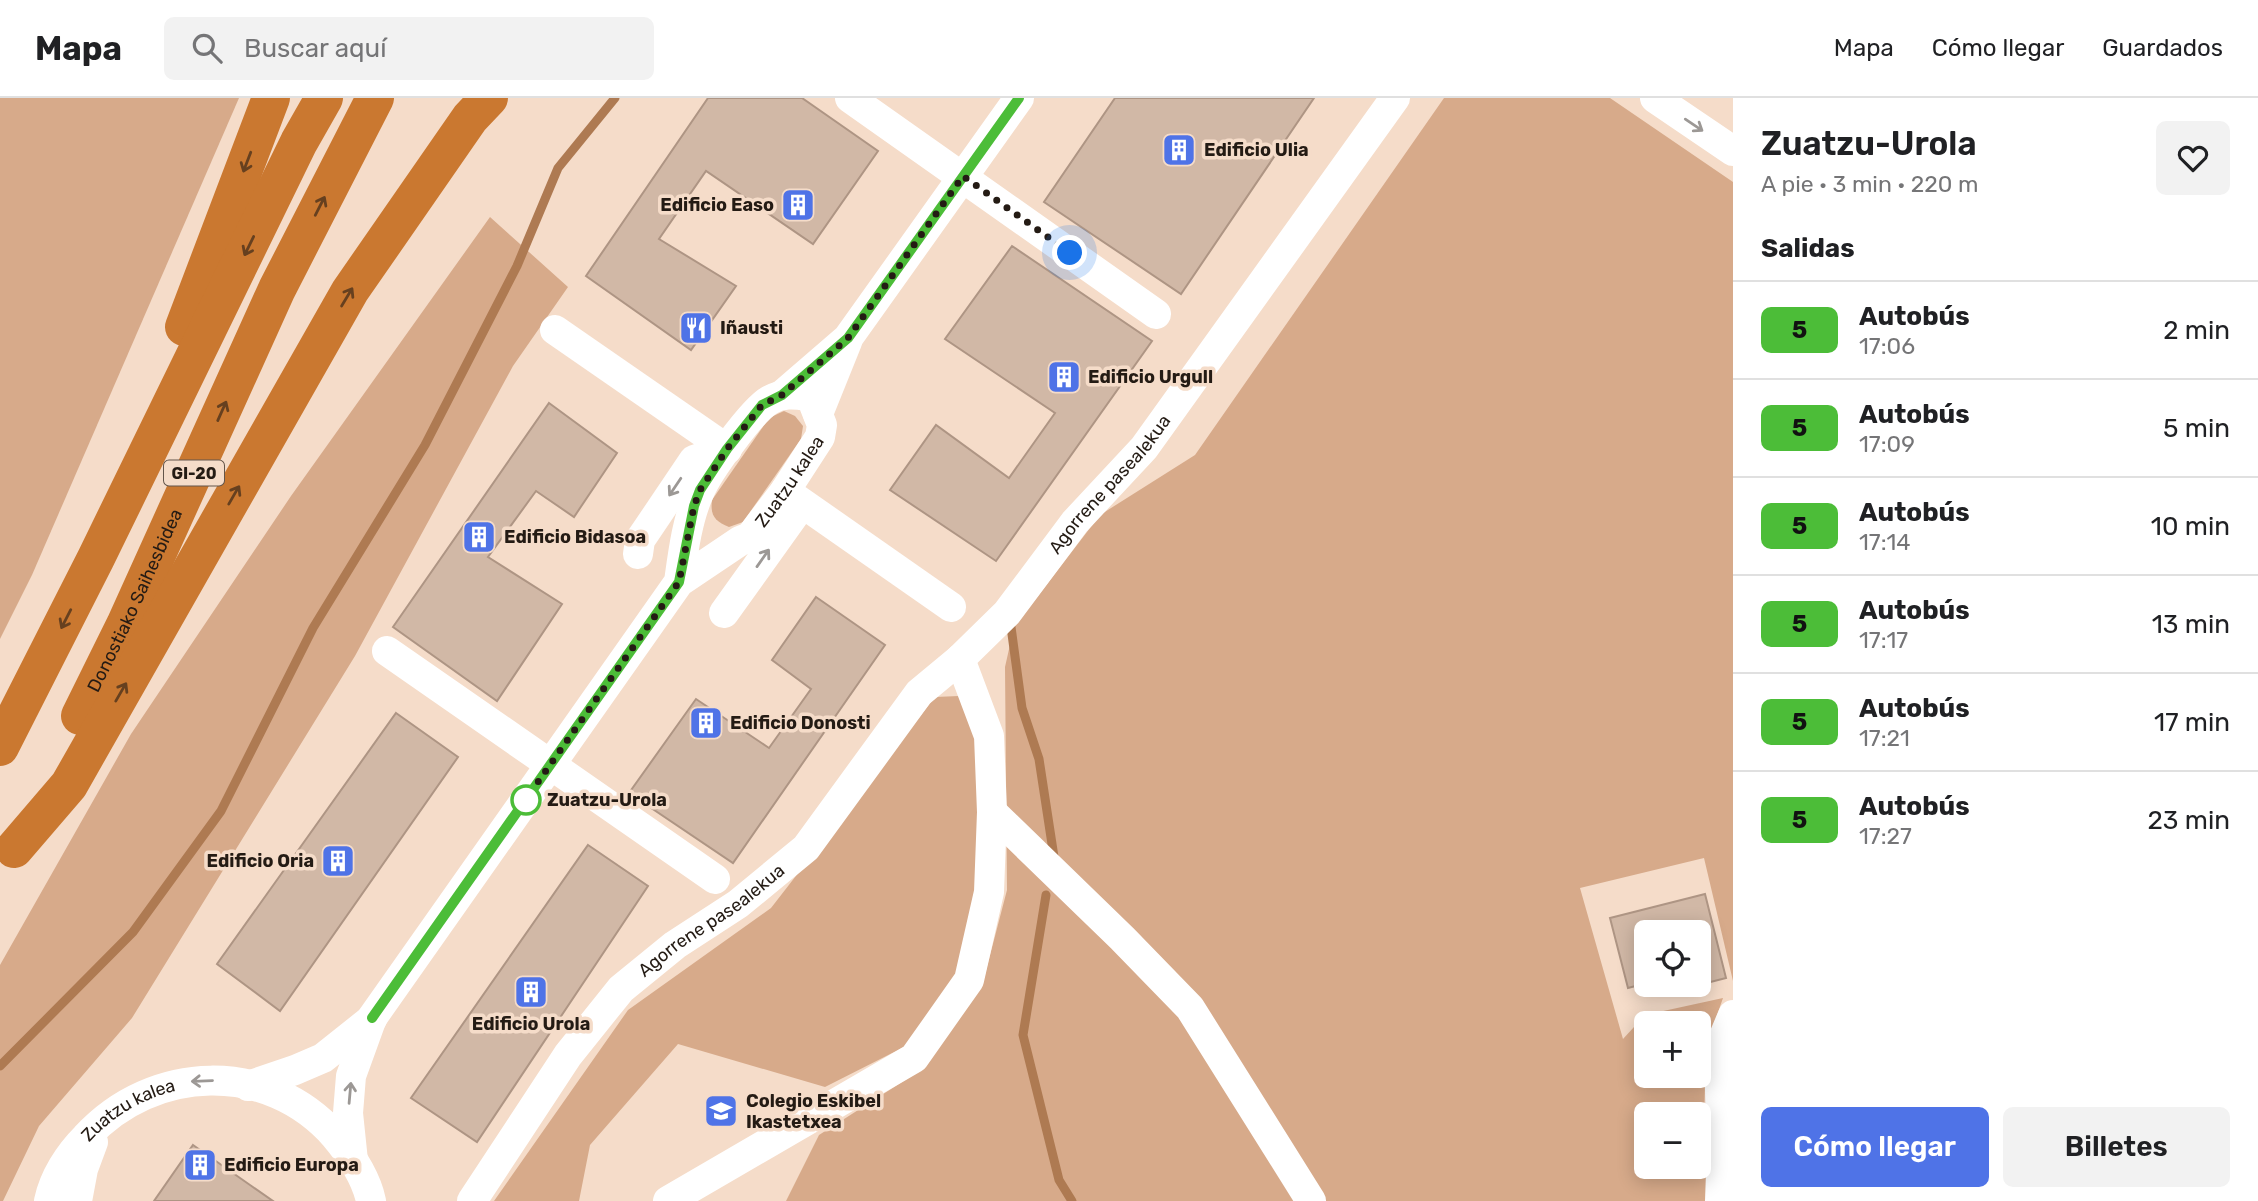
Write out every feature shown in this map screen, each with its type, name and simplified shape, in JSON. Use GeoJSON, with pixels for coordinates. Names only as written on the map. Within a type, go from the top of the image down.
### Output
{"type":"FeatureCollection","features":[{"type":"Feature","properties":{"kind":"highway"},"geometry":{"type":"LineString","coordinates":[[96,558],[271,98]]}},
{"type":"Feature","properties":{"kind":"highway","name":"GI-20"},"geometry":{"type":"LineString","coordinates":[[0,747],[96,558],[299,142],[324,98]]}},
{"type":"Feature","properties":{"kind":"highway","name":"Donostiako Saihesbidea"},"geometry":{"type":"LineString","coordinates":[[7,861],[125,625],[277,289],[375,98]]}},
{"type":"Feature","properties":{"kind":"highway"},"geometry":{"type":"LineString","coordinates":[[7,861],[69,785],[350,291],[470,118],[489,98]]}},
{"type":"Feature","properties":{"kind":"street"},"geometry":{"type":"LineString","coordinates":[[850,98],[1156,314]]}},
{"type":"Feature","properties":{"kind":"street","name":"Zuatzu kalea"},"geometry":{"type":"LineString","coordinates":[[679,582],[694,506],[700,490],[727,449],[762,405],[782,395],[848,338],[1019,98]]}},
{"type":"Feature","properties":{"kind":"street","name":"Agorrene pasealekua"},"geometry":{"type":"LineString","coordinates":[[469,1199],[568,1055],[621,989],[675,945],[738,904],[806,848],[919,694],[1007,613],[1075,522],[1144,448],[1395,98]]}},
{"type":"Feature","properties":{"kind":"street"},"geometry":{"type":"LineString","coordinates":[[1656,98],[1733,151]]}},
{"type":"Feature","properties":{"kind":"street"},"geometry":{"type":"LineString","coordinates":[[555,330],[727,449]]}},
{"type":"Feature","properties":{"kind":"street","name":"Zuatzu kalea"},"geometry":{"type":"LineString","coordinates":[[818,414],[848,338]]}},
{"type":"Feature","properties":{"kind":"street","name":"Zuatzu kalea"},"geometry":{"type":"LineString","coordinates":[[353,1161],[348,1113],[351,1076],[372,1018],[679,582],[750,537],[793,497],[820,438],[822,425],[813,402],[807,396],[782,395]]}},
{"type":"Feature","properties":{"kind":"street"},"geometry":{"type":"LineString","coordinates":[[638,554],[639,540],[694,460],[727,449]]}},
{"type":"Feature","properties":{"kind":"street"},"geometry":{"type":"LineString","coordinates":[[724,613],[793,497],[951,607]]}},
{"type":"Feature","properties":{"kind":"street","name":"Zuatzu kalea"},"geometry":{"type":"LineString","coordinates":[[694,506],[699,521],[711,536],[726,541],[740,541]]}},
{"type":"Feature","properties":{"kind":"street"},"geometry":{"type":"LineString","coordinates":[[387,652],[715,879]]}},
{"type":"Feature","properties":{"kind":"street"},"geometry":{"type":"LineString","coordinates":[[668,1201],[914,1058],[969,980],[989,892],[992,812],[989,736],[960,659]]}},
{"type":"Feature","properties":{"kind":"street"},"geometry":{"type":"LineString","coordinates":[[992,812],[1122,938],[1189,1008],[1311,1201]]}},
{"type":"Feature","properties":{"kind":"street"},"geometry":{"type":"LineString","coordinates":[[1720,1201],[1722,1144],[1719,1063],[1722,1041],[1733,1015]]}},
{"type":"Feature","properties":{"kind":"street","name":"Zuatzu kalea"},"geometry":{"type":"LineString","coordinates":[[248,1086],[323,1058],[372,1018]]}},
{"type":"Feature","properties":{"kind":"street","name":"Zuatzu kalea"},"geometry":{"type":"LineString","coordinates":[[49,1201],[51,1191],[72,1152],[102,1119],[139,1095],[181,1082],[225,1081],[269,1090],[313,1114],[344,1147],[375,1198]]}},
{"type":"Feature","properties":{"kind":"street"},"geometry":{"type":"LineString","coordinates":[[76,1201],[83,1170],[102,1119]]}},
{"type":"Feature","properties":{"kind":"shaded area"},"geometry":{"type":"Polygon","coordinates":[[[0,98],[239,98],[32,575],[0,639],[0,98]]]}},
{"type":"Feature","properties":{"kind":"shaded area"},"geometry":{"type":"Polygon","coordinates":[[[1444,98],[1610,98],[1733,182],[1733,981],[1704,858],[1580,888],[1623,1039],[1634,1027],[1634,1088],[1705,1088],[1705,1102],[1634,1102],[1634,1179],[1711,1179],[1711,1120],[1733,1118],[1733,1201],[786,1201],[819,1135],[924,1068],[982,986],[1007,890],[1005,667],[1014,627],[1100,515],[1195,455],[1444,98]]]}},
{"type":"Feature","properties":{"kind":"shaded area"},"geometry":{"type":"Polygon","coordinates":[[[490,217],[568,287],[513,366],[355,656],[132,1018],[39,1126],[3,1201],[0,1201],[0,965],[131,734],[291,496],[490,217]]]}},
{"type":"Feature","properties":{"kind":"shaded area"},"geometry":{"type":"Polygon","coordinates":[[[784,411],[795,416],[803,426],[801,439],[743,522],[729,527],[724,525],[713,514],[712,500],[769,418],[784,411]]]}},
{"type":"Feature","properties":{"kind":"shaded area"},"geometry":{"type":"Polygon","coordinates":[[[959,696],[981,739],[980,888],[961,970],[906,1046],[825,1087],[678,1044],[590,1145],[579,1201],[494,1201],[628,1010],[771,908],[935,697],[959,696]]]}},
{"type":"Feature","properties":{"kind":"shaded area"},"geometry":{"type":"Polygon","coordinates":[[[1723,998],[1711,1033],[1711,1011],[1663,1011],[1723,998]]]}},
{"type":"Feature","properties":{"kind":"building","name":"Edificio Easo"},"geometry":{"type":"Polygon","coordinates":[[[708,98],[802,98],[878,151],[813,244],[706,171],[659,239],[736,286],[691,350],[586,276],[708,98]]]}},
{"type":"Feature","properties":{"kind":"building","name":"Edificio Ulia"},"geometry":{"type":"Polygon","coordinates":[[[1115,98],[1314,98],[1181,294],[1044,202],[1115,98]]]}},
{"type":"Feature","properties":{"kind":"building","name":"Edificio Urgull"},"geometry":{"type":"Polygon","coordinates":[[[1012,246],[1152,341],[996,561],[890,490],[936,425],[1009,478],[1055,413],[945,339],[1012,246]]]}},
{"type":"Feature","properties":{"kind":"building","name":"Edificio Bidasoa"},"geometry":{"type":"Polygon","coordinates":[[[549,403],[617,453],[574,517],[536,491],[488,557],[562,604],[497,701],[393,627],[549,403]]]}},
{"type":"Feature","properties":{"kind":"building","name":"Edificio Donosti"},"geometry":{"type":"Polygon","coordinates":[[[816,597],[885,645],[733,863],[629,793],[696,699],[769,748],[811,689],[772,660],[816,597]]]}},
{"type":"Feature","properties":{"kind":"building","name":"Edificio Oria"},"geometry":{"type":"Polygon","coordinates":[[[396,713],[458,757],[280,1011],[217,964],[396,713]]]}},
{"type":"Feature","properties":{"kind":"building","name":"Edificio Urola"},"geometry":{"type":"Polygon","coordinates":[[[588,845],[648,886],[477,1142],[411,1098],[588,845]]]}},
{"type":"Feature","properties":{"kind":"building"},"geometry":{"type":"Polygon","coordinates":[[[1705,894],[1726,978],[1711,982],[1711,920],[1634,920],[1634,986],[1628,988],[1610,918],[1705,894]]]}},
{"type":"Feature","properties":{"kind":"building","name":"Edificio Europa"},"geometry":{"type":"Polygon","coordinates":[[[193,1145],[250,1185],[273,1201],[154,1201],[193,1145]]]}},
{"type":"Feature","properties":{"kind":"waterway"},"geometry":{"type":"LineString","coordinates":[[0,1066],[133,932],[221,811],[313,628],[425,445],[517,266],[558,168],[615,98]]}},
{"type":"Feature","properties":{"kind":"waterway"},"geometry":{"type":"LineString","coordinates":[[1011,627],[1022,708],[1039,759],[1054,857]]}},
{"type":"Feature","properties":{"kind":"waterway"},"geometry":{"type":"LineString","coordinates":[[1046,895],[1023,1035],[1059,1180],[1072,1201]]}},
{"type":"Feature","properties":{"kind":"bus line","name":"5"},"geometry":{"type":"LineString","coordinates":[[372,1018],[679,582],[694,506],[700,490],[727,449],[762,405],[782,395],[848,338],[1019,98]]}},
{"type":"Feature","properties":{"kind":"place","name":"Edificio Ulia"},"geometry":{"type":"Point","coordinates":[1179,150]}},
{"type":"Feature","properties":{"kind":"place","name":"Edificio Easo"},"geometry":{"type":"Point","coordinates":[798,205]}},
{"type":"Feature","properties":{"kind":"place","name":"Iñausti"},"geometry":{"type":"Point","coordinates":[696,328]}},
{"type":"Feature","properties":{"kind":"place","name":"Edificio Urgull"},"geometry":{"type":"Point","coordinates":[1064,377]}},
{"type":"Feature","properties":{"kind":"place","name":"Edificio Bidasoa"},"geometry":{"type":"Point","coordinates":[479,537]}},
{"type":"Feature","properties":{"kind":"place","name":"Edificio Donosti"},"geometry":{"type":"Point","coordinates":[706,723]}},
{"type":"Feature","properties":{"kind":"place","name":"Zuatzu-Urola"},"geometry":{"type":"Point","coordinates":[526,800]}},
{"type":"Feature","properties":{"kind":"place","name":"Edificio Oria"},"geometry":{"type":"Point","coordinates":[338,861]}},
{"type":"Feature","properties":{"kind":"place","name":"Edificio Urola"},"geometry":{"type":"Point","coordinates":[531,992]}},
{"type":"Feature","properties":{"kind":"place","name":"Colegio Eskibel Ikastetxea"},"geometry":{"type":"Point","coordinates":[721,1111]}},
{"type":"Feature","properties":{"kind":"place","name":"Edificio Europa"},"geometry":{"type":"Point","coordinates":[200,1165]}},
{"type":"Feature","properties":{"kind":"route"},"geometry":{"type":"LineString","coordinates":[[526,800],[521,806],[679,582],[694,506],[700,490],[727,449],[762,405],[782,395],[848,338],[963,176],[1070,253]]}}]}
